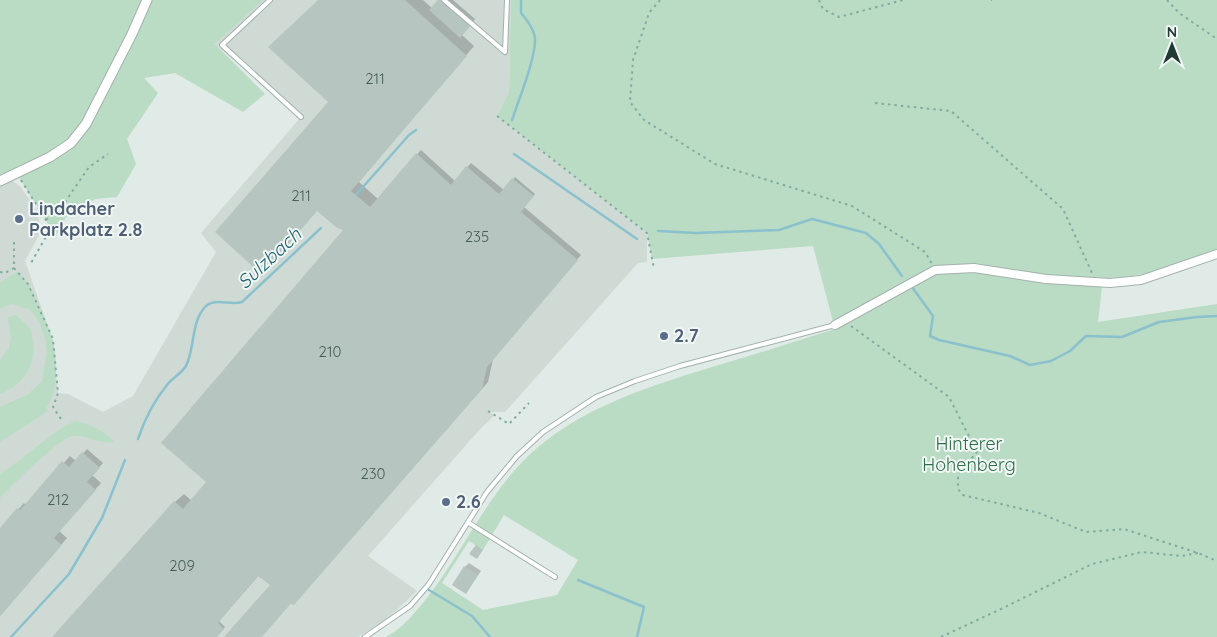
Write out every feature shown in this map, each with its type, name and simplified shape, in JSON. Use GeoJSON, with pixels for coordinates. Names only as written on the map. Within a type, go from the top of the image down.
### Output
{"type":"FeatureCollection","features":[{"type":"Feature","properties":{"kind":"street"},"geometry":{"type":"LineString","coordinates":[[0,180],[50,158],[71,143],[86,124],[148,0]]}},
{"type":"Feature","properties":{"kind":"street"},"geometry":{"type":"LineString","coordinates":[[835,325],[935,270],[974,268],[1046,279],[1110,283],[1141,280],[1217,254]]}},
{"type":"Feature","properties":{"kind":"lane"},"geometry":{"type":"LineString","coordinates":[[270,0],[222,45],[300,117]]}},
{"type":"Feature","properties":{"kind":"lane"},"geometry":{"type":"LineString","coordinates":[[444,0],[505,52],[507,0]]}},
{"type":"Feature","properties":{"kind":"lane"},"geometry":{"type":"LineString","coordinates":[[365,637],[410,606],[429,584],[488,492],[516,456],[543,432],[596,397],[635,381],[680,366],[835,325]]}},
{"type":"Feature","properties":{"kind":"lane"},"geometry":{"type":"LineString","coordinates":[[469,523],[555,577]]}},
{"type":"Feature","properties":{"kind":"path"},"geometry":{"type":"LineString","coordinates":[[660,0],[649,13],[633,60],[630,102],[644,120],[715,164],[852,206],[925,252],[935,270]]}},
{"type":"Feature","properties":{"kind":"path"},"geometry":{"type":"LineString","coordinates":[[819,0],[823,9],[839,18],[903,0]]}},
{"type":"Feature","properties":{"kind":"path"},"geometry":{"type":"LineString","coordinates":[[1167,0],[1179,13],[1217,39]]}},
{"type":"Feature","properties":{"kind":"path"},"geometry":{"type":"LineString","coordinates":[[875,103],[951,111],[1063,209],[1096,282]]}},
{"type":"Feature","properties":{"kind":"path"},"geometry":{"type":"LineString","coordinates":[[497,116],[647,233],[654,269]]}},
{"type":"Feature","properties":{"kind":"path"},"geometry":{"type":"LineString","coordinates":[[46,220],[63,206],[89,167],[108,154]]}},
{"type":"Feature","properties":{"kind":"path"},"geometry":{"type":"LineString","coordinates":[[17,174],[46,220],[47,235],[31,263]]}},
{"type":"Feature","properties":{"kind":"path"},"geometry":{"type":"LineString","coordinates":[[14,241],[14,268],[28,284],[53,339],[58,393],[53,408],[63,422]]}},
{"type":"Feature","properties":{"kind":"path"},"geometry":{"type":"LineString","coordinates":[[0,272],[5,273],[14,268]]}},
{"type":"Feature","properties":{"kind":"path"},"geometry":{"type":"LineString","coordinates":[[845,321],[949,397],[977,452],[958,474],[958,489],[963,495],[1039,512],[1086,532],[1124,529],[1217,561]]}},
{"type":"Feature","properties":{"kind":"path"},"geometry":{"type":"LineString","coordinates":[[488,411],[509,424],[529,403]]}},
{"type":"Feature","properties":{"kind":"path"},"geometry":{"type":"LineString","coordinates":[[941,637],[1001,610],[1092,564],[1142,552],[1181,556],[1198,553]]}},
{"type":"Feature","properties":{"kind":"shaded area"},"geometry":{"type":"Polygon","coordinates":[[[262,0],[511,0],[509,92],[497,116],[647,233],[647,262],[638,263],[505,412],[489,412],[495,415],[481,428],[368,556],[417,591],[387,619],[358,637],[0,637],[0,185],[11,180],[20,186],[38,212],[39,235],[25,261],[52,338],[58,393],[68,394],[103,412],[133,396],[216,252],[201,233],[300,118],[215,44],[262,0]]]}},
{"type":"Feature","properties":{"kind":"green space"},"geometry":{"type":"Polygon","coordinates":[[[0,0],[263,0],[215,44],[265,94],[243,112],[175,73],[144,78],[158,93],[127,139],[136,164],[117,197],[95,199],[66,217],[55,238],[17,174],[43,160],[0,176],[0,0]]]}},
{"type":"Feature","properties":{"kind":"green space","name":"Hinterer Hohenberg"},"geometry":{"type":"Polygon","coordinates":[[[511,0],[1217,0],[1217,250],[1154,272],[1126,277],[1103,278],[1098,322],[1217,304],[1217,637],[386,637],[404,624],[420,607],[448,569],[499,489],[514,471],[534,450],[556,433],[606,405],[658,384],[835,329],[813,246],[652,259],[647,233],[497,116],[509,92],[511,0]],[[504,515],[483,550],[469,541],[442,583],[483,610],[557,595],[578,560],[504,515]]]}},
{"type":"Feature","properties":{"kind":"green space"},"geometry":{"type":"Polygon","coordinates":[[[18,272],[31,289],[52,336],[56,376],[53,394],[46,408],[48,411],[0,442],[0,407],[27,395],[42,381],[47,351],[40,324],[29,309],[11,304],[0,309],[0,282],[18,272]]]}},
{"type":"Feature","properties":{"kind":"green space"},"geometry":{"type":"Polygon","coordinates":[[[16,315],[31,330],[33,341],[32,359],[21,380],[0,394],[0,360],[9,348],[11,338],[8,318],[16,315]]]}},
{"type":"Feature","properties":{"kind":"green space"},"geometry":{"type":"Polygon","coordinates":[[[75,421],[96,428],[114,441],[104,442],[79,436],[67,438],[36,463],[0,498],[0,474],[56,432],[75,421]]]}},
{"type":"Feature","properties":{"kind":"building"},"geometry":{"type":"Polygon","coordinates":[[[318,0],[405,0],[467,56],[351,191],[370,207],[416,153],[451,185],[466,166],[499,194],[512,178],[534,196],[521,212],[578,260],[487,367],[482,389],[293,606],[291,603],[262,637],[224,637],[270,585],[258,576],[218,623],[224,629],[217,637],[52,637],[174,501],[183,509],[206,482],[161,443],[343,230],[337,228],[317,211],[262,275],[215,232],[328,102],[268,47],[318,0]]]}},
{"type":"Feature","properties":{"kind":"building"},"geometry":{"type":"Polygon","coordinates":[[[438,0],[444,0],[472,24],[460,38],[429,10],[438,0]]]}},
{"type":"Feature","properties":{"kind":"building"},"geometry":{"type":"Polygon","coordinates":[[[82,452],[100,468],[87,482],[96,490],[54,538],[62,545],[0,616],[0,528],[17,508],[20,510],[62,461],[69,467],[82,452]]]}},
{"type":"Feature","properties":{"kind":"building"},"geometry":{"type":"Polygon","coordinates":[[[476,545],[483,550],[477,559],[469,554],[476,545]]]}},
{"type":"Feature","properties":{"kind":"building"},"geometry":{"type":"Polygon","coordinates":[[[464,566],[478,575],[466,594],[452,585],[464,566]]]}},
{"type":"Feature","properties":{"kind":"waterway","name":"Sulzbach"},"geometry":{"type":"LineString","coordinates":[[512,120],[530,69],[535,40],[529,22],[521,13],[521,0]]}},
{"type":"Feature","properties":{"kind":"waterway","name":"Sulzbach"},"geometry":{"type":"LineString","coordinates":[[355,196],[409,135],[416,130]]}},
{"type":"Feature","properties":{"kind":"waterway"},"geometry":{"type":"LineString","coordinates":[[514,154],[637,239]]}},
{"type":"Feature","properties":{"kind":"waterway"},"geometry":{"type":"LineString","coordinates":[[658,231],[696,233],[779,230],[812,219],[866,233],[879,244],[902,276]]}},
{"type":"Feature","properties":{"kind":"waterway","name":"Sulzbach"},"geometry":{"type":"LineString","coordinates":[[138,439],[154,404],[169,383],[186,366],[197,320],[205,307],[218,302],[242,302],[321,228]]}},
{"type":"Feature","properties":{"kind":"waterway"},"geometry":{"type":"LineString","coordinates":[[912,287],[933,316],[930,336],[939,340],[1010,356],[1030,365],[1051,361],[1070,351],[1086,336],[1122,337],[1159,322],[1217,316]]}},
{"type":"Feature","properties":{"kind":"waterway","name":"Sulzbach"},"geometry":{"type":"LineString","coordinates":[[11,637],[69,574],[102,518],[125,460]]}},
{"type":"Feature","properties":{"kind":"waterway"},"geometry":{"type":"LineString","coordinates":[[578,580],[644,607],[637,637]]}},
{"type":"Feature","properties":{"kind":"waterway"},"geometry":{"type":"LineString","coordinates":[[429,590],[472,616],[490,637]]}},
{"type":"Feature","properties":{"kind":"place","name":"Lindacher Parkplatz 2.8"},"geometry":{"type":"Point","coordinates":[19,219]}},
{"type":"Feature","properties":{"kind":"place","name":"2.7"},"geometry":{"type":"Point","coordinates":[664,336]}},
{"type":"Feature","properties":{"kind":"place","name":"2.6"},"geometry":{"type":"Point","coordinates":[446,502]}}]}
